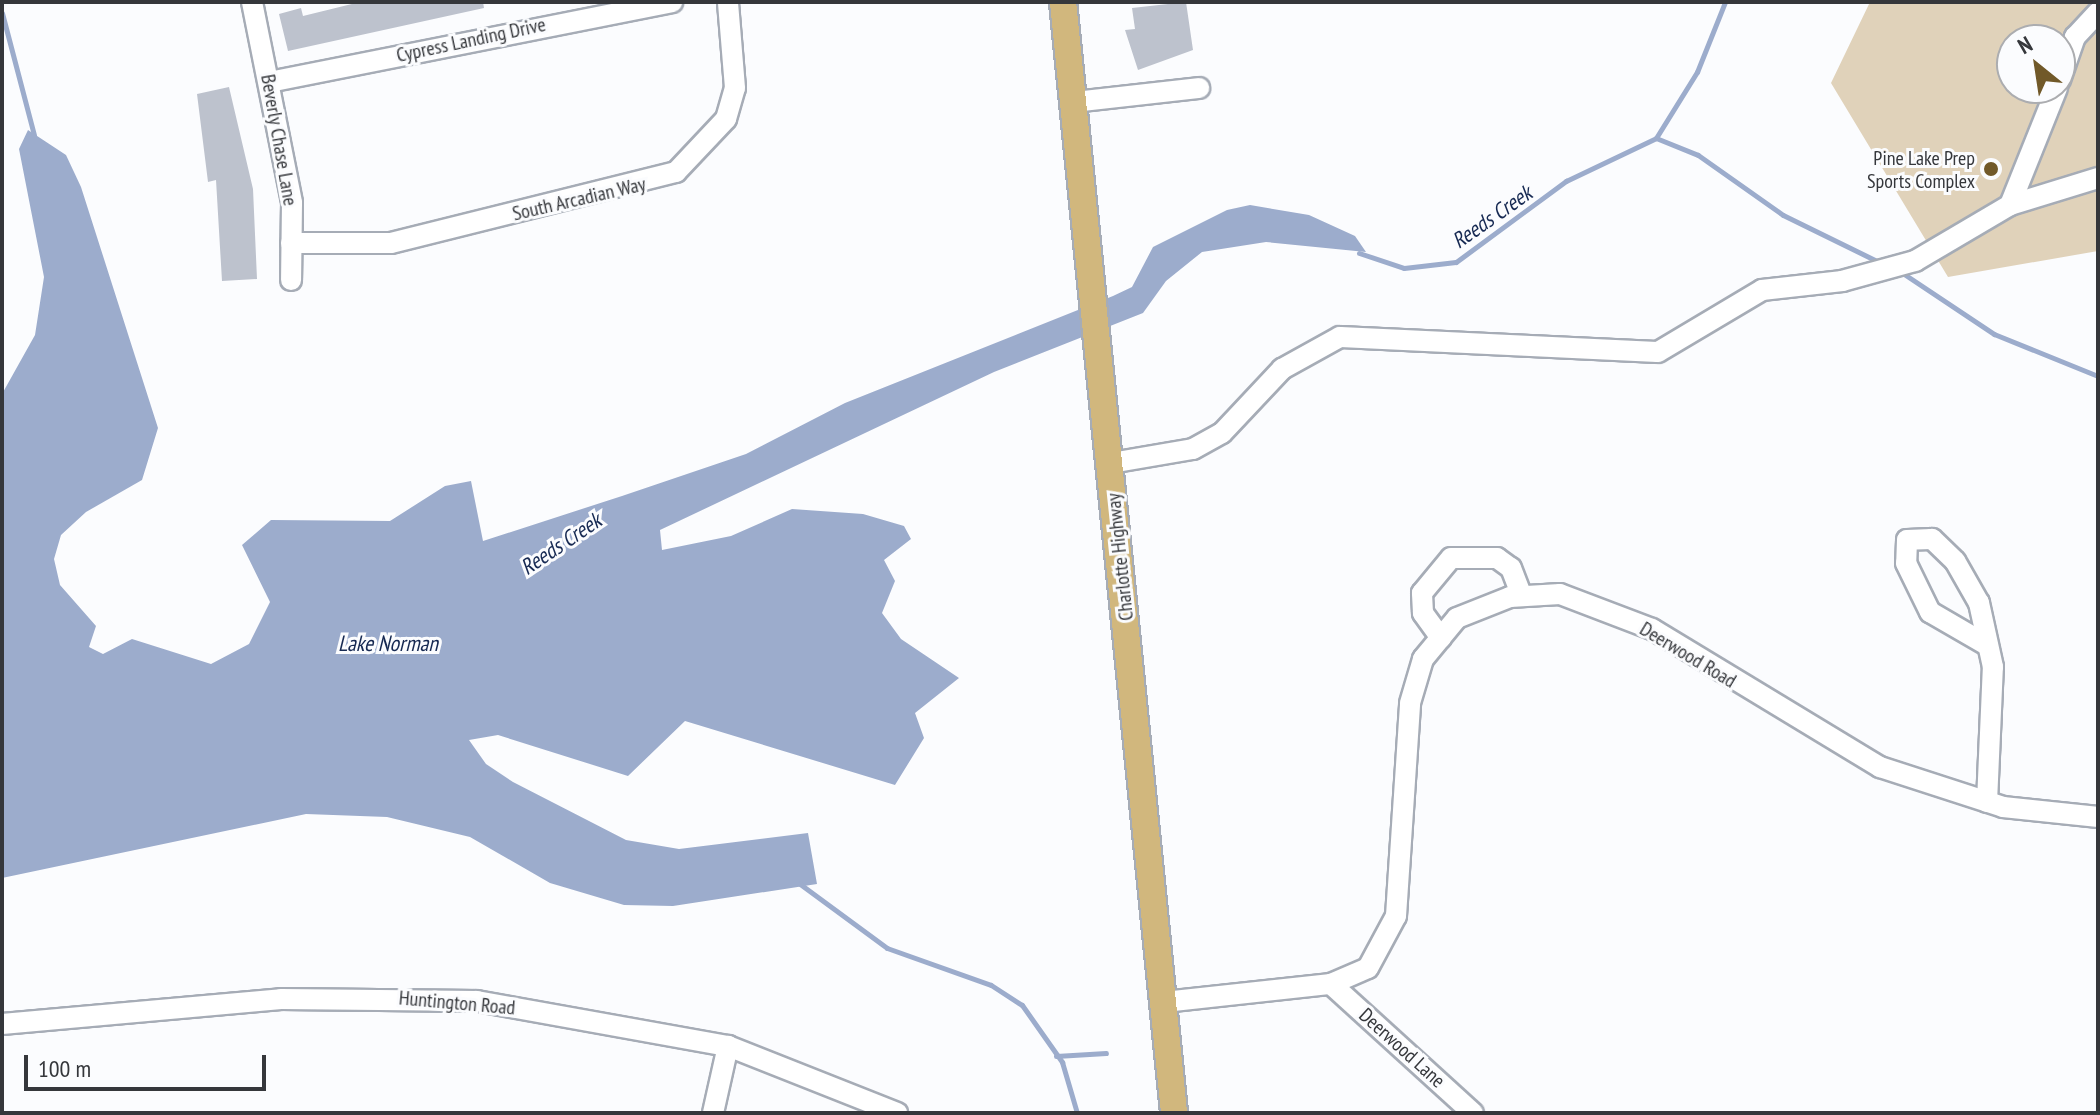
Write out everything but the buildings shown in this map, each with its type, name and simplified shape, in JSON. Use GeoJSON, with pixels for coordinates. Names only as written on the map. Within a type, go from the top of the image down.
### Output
{"type":"FeatureCollection","features":[{"type":"Feature","properties":{"kind":"main road","name":"Charlotte Highway"},"geometry":{"type":"LineString","coordinates":[[1063,2],[1174,1113]]}},
{"type":"Feature","properties":{"kind":"street","name":"Beverly Chase Lane"},"geometry":{"type":"LineString","coordinates":[[252,2],[292,203],[291,280]]}},
{"type":"Feature","properties":{"kind":"street","name":"Cypress Landing Drive"},"geometry":{"type":"LineString","coordinates":[[269,82],[672,2]]}},
{"type":"Feature","properties":{"kind":"street","name":"South Arcadian Way"},"geometry":{"type":"LineString","coordinates":[[291,243],[391,243],[676,172],[695,161],[726,119],[735,88],[728,2]]}},
{"type":"Feature","properties":{"kind":"street"},"geometry":{"type":"LineString","coordinates":[[2076,36],[2098,12]]}},
{"type":"Feature","properties":{"kind":"street"},"geometry":{"type":"LineString","coordinates":[[1074,102],[1199,88]]}},
{"type":"Feature","properties":{"kind":"street"},"geometry":{"type":"LineString","coordinates":[[2010,205],[2051,104]]}},
{"type":"Feature","properties":{"kind":"street"},"geometry":{"type":"LineString","coordinates":[[1111,463],[1193,449],[1222,433],[1282,369],[1340,337],[1658,352],[1684,343],[1762,290],[1842,281],[1915,261],[2010,205],[2098,178]]}},
{"type":"Feature","properties":{"kind":"street"},"geometry":{"type":"LineString","coordinates":[[1987,645],[1930,612],[1901,547],[1907,540],[1932,539],[1955,561],[1971,584],[1987,645],[1993,682],[1987,802]]}},
{"type":"Feature","properties":{"kind":"street"},"geometry":{"type":"LineString","coordinates":[[1441,638],[1423,613],[1422,593],[1451,558],[1497,558],[1511,568],[1522,596]]}},
{"type":"Feature","properties":{"kind":"street","name":"Deerwood Road"},"geometry":{"type":"LineString","coordinates":[[1164,1002],[1331,984],[1368,968],[1396,916],[1410,703],[1423,659],[1457,618],[1522,596],[1560,594],[1652,629],[1880,767],[1987,802],[2098,817]]}},
{"type":"Feature","properties":{"kind":"street","name":"Deerwood Lane"},"geometry":{"type":"LineString","coordinates":[[1331,984],[1473,1113]]}},
{"type":"Feature","properties":{"kind":"street","name":"Huntington Road"},"geometry":{"type":"LineString","coordinates":[[2,1024],[281,999],[394,997],[477,1001],[728,1046],[897,1113]]}},
{"type":"Feature","properties":{"kind":"street"},"geometry":{"type":"LineString","coordinates":[[713,1113],[728,1046]]}},
{"type":"Feature","properties":{"kind":"shaded area","name":"Pine Lake Prep Sports Complex"},"geometry":{"type":"Polygon","coordinates":[[[1870,2],[2098,2],[2098,251],[1948,277],[1831,83],[1870,2]]]}},
{"type":"Feature","properties":{"kind":"water","name":"Lake Norman"},"geometry":{"type":"Polygon","coordinates":[[[28,130],[66,155],[81,187],[158,428],[142,480],[86,512],[61,535],[54,559],[60,585],[96,626],[89,647],[103,654],[132,639],[211,664],[249,644],[270,602],[242,545],[271,520],[390,521],[445,486],[471,481],[483,541],[622,496],[746,454],[845,403],[1113,296],[1132,287],[1153,247],[1227,210],[1250,205],[1309,215],[1355,236],[1366,252],[1266,242],[1202,252],[1166,281],[1143,313],[994,372],[660,530],[662,550],[731,536],[792,509],[863,514],[904,526],[911,539],[884,560],[895,581],[882,613],[901,639],[959,678],[915,713],[924,738],[895,785],[685,721],[628,776],[498,735],[469,740],[486,764],[513,782],[626,840],[679,849],[808,833],[817,884],[673,906],[624,905],[550,883],[470,837],[387,817],[306,814],[2,878],[2,394],[35,335],[44,277],[19,149],[28,130]]]}},
{"type":"Feature","properties":{"kind":"waterway","name":"Reeds Creek"},"geometry":{"type":"LineString","coordinates":[[1359,253],[1404,268],[1456,262],[1566,181],[1656,138],[1697,72],[1725,2]]}},
{"type":"Feature","properties":{"kind":"waterway"},"geometry":{"type":"LineString","coordinates":[[2,13],[34,135]]}},
{"type":"Feature","properties":{"kind":"waterway"},"geometry":{"type":"LineString","coordinates":[[1656,138],[1698,155],[1783,215],[1881,263]]}},
{"type":"Feature","properties":{"kind":"waterway"},"geometry":{"type":"LineString","coordinates":[[1901,272],[1994,334],[2098,376]]}},
{"type":"Feature","properties":{"kind":"waterway"},"geometry":{"type":"LineString","coordinates":[[800,884],[887,948],[991,985],[1022,1005],[1062,1062],[1077,1113]]}},
{"type":"Feature","properties":{"kind":"waterway"},"geometry":{"type":"LineString","coordinates":[[1056,1056],[1106,1053]]}},
{"type":"Feature","properties":{"kind":"place","name":"Pine Lake Prep Sports Complex"},"geometry":{"type":"Point","coordinates":[1991,169]}}]}
